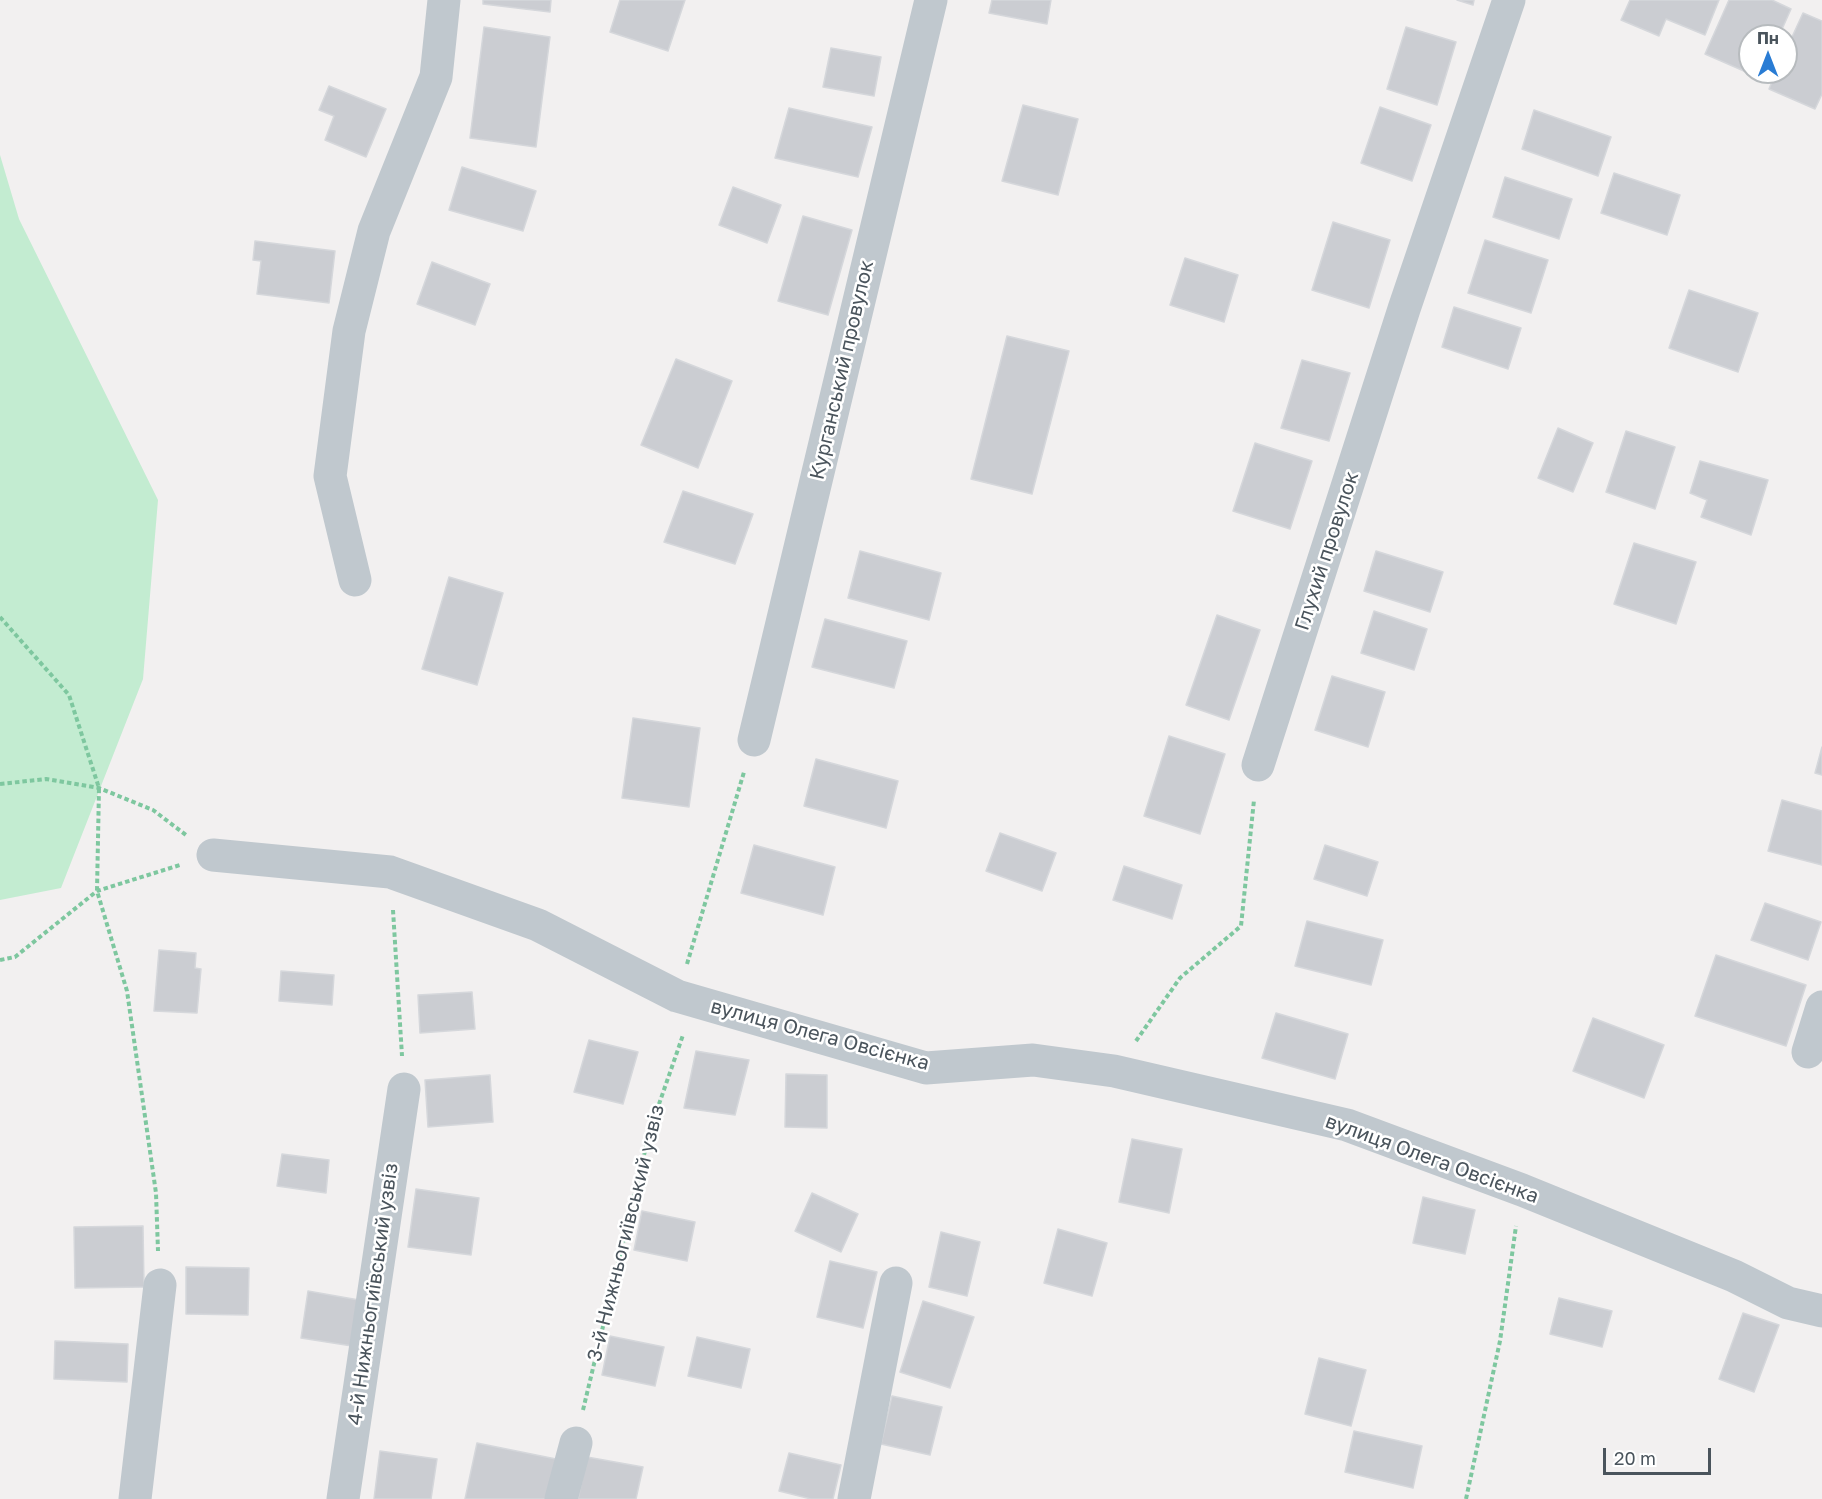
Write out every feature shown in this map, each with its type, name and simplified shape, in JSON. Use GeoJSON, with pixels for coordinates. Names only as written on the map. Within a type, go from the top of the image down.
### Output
{"type":"FeatureCollection","features":[{"type":"Feature","properties":{"kind":"street"},"geometry":{"type":"LineString","coordinates":[[355,580],[330,476],[349,331],[374,231],[436,77],[444,0]]}},
{"type":"Feature","properties":{"kind":"street","name":"Курганський провулок"},"geometry":{"type":"LineString","coordinates":[[754,740],[931,0]]}},
{"type":"Feature","properties":{"kind":"street","name":"Глухий провулок"},"geometry":{"type":"LineString","coordinates":[[1258,765],[1404,309],[1509,0]]}},
{"type":"Feature","properties":{"kind":"street","name":"вулиця Олега Овсієнка"},"geometry":{"type":"LineString","coordinates":[[213,855],[390,872],[538,926],[686,999],[926,1068],[1033,1060],[1114,1071],[1347,1125],[1522,1190],[1734,1276],[1788,1303],[1822,1311]]}},
{"type":"Feature","properties":{"kind":"street"},"geometry":{"type":"LineString","coordinates":[[1808,1052],[1822,1007]]}},
{"type":"Feature","properties":{"kind":"street","name":"4-й Нижньогиївський узвіз"},"geometry":{"type":"LineString","coordinates":[[343,1499],[404,1089]]}},
{"type":"Feature","properties":{"kind":"street"},"geometry":{"type":"LineString","coordinates":[[854,1499],[896,1283]]}},
{"type":"Feature","properties":{"kind":"street"},"geometry":{"type":"LineString","coordinates":[[135,1499],[160,1285]]}},
{"type":"Feature","properties":{"kind":"street"},"geometry":{"type":"LineString","coordinates":[[561,1499],[576,1443]]}},
{"type":"Feature","properties":{"kind":"path"},"geometry":{"type":"LineString","coordinates":[[0,617],[69,695],[99,788],[97,891],[127,991],[156,1193],[160,1285]]}},
{"type":"Feature","properties":{"kind":"path","name":"3-й Нижньогиївський узвіз"},"geometry":{"type":"LineString","coordinates":[[585,1398],[650,1130],[754,740]]}},
{"type":"Feature","properties":{"kind":"path"},"geometry":{"type":"LineString","coordinates":[[1114,1071],[1180,978],[1241,926],[1258,765]]}},
{"type":"Feature","properties":{"kind":"path"},"geometry":{"type":"LineString","coordinates":[[0,784],[46,778],[99,788],[153,810],[213,855]]}},
{"type":"Feature","properties":{"kind":"path"},"geometry":{"type":"LineString","coordinates":[[0,960],[15,957],[97,891],[213,855]]}},
{"type":"Feature","properties":{"kind":"path"},"geometry":{"type":"LineString","coordinates":[[390,872],[404,1089]]}},
{"type":"Feature","properties":{"kind":"path"},"geometry":{"type":"LineString","coordinates":[[1466,1499],[1500,1341],[1522,1190]]}},
{"type":"Feature","properties":{"kind":"green space"},"geometry":{"type":"Polygon","coordinates":[[[0,155],[19,219],[158,500],[143,679],[61,888],[0,900],[0,155]]]}},
{"type":"Feature","properties":{"kind":"building"},"geometry":{"type":"Polygon","coordinates":[[[483,0],[551,0],[550,12],[483,4],[483,0]]]}},
{"type":"Feature","properties":{"kind":"building"},"geometry":{"type":"Polygon","coordinates":[[[620,0],[685,0],[668,51],[610,32],[620,0]]]}},
{"type":"Feature","properties":{"kind":"building"},"geometry":{"type":"Polygon","coordinates":[[[992,0],[1051,0],[1047,24],[989,13],[992,0]]]}},
{"type":"Feature","properties":{"kind":"building"},"geometry":{"type":"Polygon","coordinates":[[[1457,0],[1474,0],[1473,5],[1457,0]]]}},
{"type":"Feature","properties":{"kind":"building"},"geometry":{"type":"Polygon","coordinates":[[[1630,0],[1719,0],[1705,35],[1666,19],[1659,36],[1621,20],[1630,0]]]}},
{"type":"Feature","properties":{"kind":"building"},"geometry":{"type":"Polygon","coordinates":[[[1729,0],[1772,0],[1791,9],[1784,24],[1738,24],[1738,68],[1705,54],[1729,0]]]}},
{"type":"Feature","properties":{"kind":"building"},"geometry":{"type":"Polygon","coordinates":[[[1803,13],[1822,21],[1822,94],[1815,109],[1769,89],[1771,84],[1798,84],[1798,24],[1803,13]]]}},
{"type":"Feature","properties":{"kind":"building"},"geometry":{"type":"Polygon","coordinates":[[[484,27],[550,37],[536,147],[470,138],[484,27]]]}},
{"type":"Feature","properties":{"kind":"building"},"geometry":{"type":"Polygon","coordinates":[[[1406,27],[1456,42],[1437,105],[1387,89],[1406,27]]]}},
{"type":"Feature","properties":{"kind":"building"},"geometry":{"type":"Polygon","coordinates":[[[831,48],[881,57],[874,96],[823,87],[831,48]]]}},
{"type":"Feature","properties":{"kind":"building"},"geometry":{"type":"Polygon","coordinates":[[[329,86],[386,109],[366,157],[325,140],[334,116],[319,110],[329,86]]]}},
{"type":"Feature","properties":{"kind":"building"},"geometry":{"type":"Polygon","coordinates":[[[1023,105],[1078,119],[1058,195],[1002,181],[1023,105]]]}},
{"type":"Feature","properties":{"kind":"building"},"geometry":{"type":"Polygon","coordinates":[[[1380,107],[1431,125],[1412,181],[1361,163],[1380,107]]]}},
{"type":"Feature","properties":{"kind":"building"},"geometry":{"type":"Polygon","coordinates":[[[789,108],[872,127],[858,177],[775,158],[789,108]]]}},
{"type":"Feature","properties":{"kind":"building"},"geometry":{"type":"Polygon","coordinates":[[[1534,110],[1611,137],[1598,176],[1522,149],[1534,110]]]}},
{"type":"Feature","properties":{"kind":"building"},"geometry":{"type":"Polygon","coordinates":[[[462,167],[536,191],[523,231],[449,210],[462,167]]]}},
{"type":"Feature","properties":{"kind":"building"},"geometry":{"type":"Polygon","coordinates":[[[1614,173],[1680,195],[1667,235],[1601,213],[1614,173]]]}},
{"type":"Feature","properties":{"kind":"building"},"geometry":{"type":"Polygon","coordinates":[[[1505,177],[1572,199],[1559,239],[1493,217],[1505,177]]]}},
{"type":"Feature","properties":{"kind":"building"},"geometry":{"type":"Polygon","coordinates":[[[733,187],[781,205],[767,243],[719,225],[733,187]]]}},
{"type":"Feature","properties":{"kind":"building"},"geometry":{"type":"Polygon","coordinates":[[[803,216],[852,230],[828,315],[778,301],[803,216]]]}},
{"type":"Feature","properties":{"kind":"building"},"geometry":{"type":"Polygon","coordinates":[[[1333,222],[1390,240],[1369,308],[1312,290],[1333,222]]]}},
{"type":"Feature","properties":{"kind":"building"},"geometry":{"type":"Polygon","coordinates":[[[1485,240],[1548,260],[1531,313],[1468,293],[1485,240]]]}},
{"type":"Feature","properties":{"kind":"building"},"geometry":{"type":"Polygon","coordinates":[[[255,241],[335,251],[329,303],[257,294],[261,261],[253,260],[255,241]]]}},
{"type":"Feature","properties":{"kind":"building"},"geometry":{"type":"Polygon","coordinates":[[[1185,258],[1238,275],[1224,322],[1170,305],[1185,258]]]}},
{"type":"Feature","properties":{"kind":"building"},"geometry":{"type":"Polygon","coordinates":[[[432,262],[490,284],[475,325],[417,304],[432,262]]]}},
{"type":"Feature","properties":{"kind":"building"},"geometry":{"type":"Polygon","coordinates":[[[1689,290],[1758,313],[1738,372],[1669,348],[1689,290]]]}},
{"type":"Feature","properties":{"kind":"building"},"geometry":{"type":"Polygon","coordinates":[[[1454,307],[1521,328],[1508,369],[1442,347],[1454,307]]]}},
{"type":"Feature","properties":{"kind":"building"},"geometry":{"type":"Polygon","coordinates":[[[1007,336],[1069,351],[1032,494],[971,479],[1007,336]]]}},
{"type":"Feature","properties":{"kind":"building"},"geometry":{"type":"Polygon","coordinates":[[[676,359],[732,381],[698,468],[641,445],[676,359]]]}},
{"type":"Feature","properties":{"kind":"building"},"geometry":{"type":"Polygon","coordinates":[[[1302,360],[1350,373],[1329,441],[1281,428],[1302,360]]]}},
{"type":"Feature","properties":{"kind":"building"},"geometry":{"type":"Polygon","coordinates":[[[1558,428],[1593,443],[1573,492],[1538,478],[1558,428]]]}},
{"type":"Feature","properties":{"kind":"building"},"geometry":{"type":"Polygon","coordinates":[[[1626,431],[1675,447],[1655,509],[1606,492],[1626,431]]]}},
{"type":"Feature","properties":{"kind":"building"},"geometry":{"type":"Polygon","coordinates":[[[1255,443],[1312,461],[1290,529],[1233,511],[1255,443]]]}},
{"type":"Feature","properties":{"kind":"building"},"geometry":{"type":"Polygon","coordinates":[[[1700,461],[1768,480],[1751,535],[1701,517],[1707,500],[1690,493],[1700,461]]]}},
{"type":"Feature","properties":{"kind":"building"},"geometry":{"type":"Polygon","coordinates":[[[683,491],[753,514],[735,564],[664,542],[683,491]]]}},
{"type":"Feature","properties":{"kind":"building"},"geometry":{"type":"Polygon","coordinates":[[[1634,543],[1696,562],[1676,624],[1614,604],[1634,543]]]}},
{"type":"Feature","properties":{"kind":"building"},"geometry":{"type":"Polygon","coordinates":[[[860,551],[941,573],[929,620],[848,598],[860,551]]]}},
{"type":"Feature","properties":{"kind":"building"},"geometry":{"type":"Polygon","coordinates":[[[1376,551],[1443,572],[1430,612],[1364,591],[1376,551]]]}},
{"type":"Feature","properties":{"kind":"building"},"geometry":{"type":"Polygon","coordinates":[[[449,577],[503,593],[477,685],[422,669],[449,577]]]}},
{"type":"Feature","properties":{"kind":"building"},"geometry":{"type":"Polygon","coordinates":[[[1374,611],[1427,629],[1414,670],[1361,653],[1374,611]]]}},
{"type":"Feature","properties":{"kind":"building"},"geometry":{"type":"Polygon","coordinates":[[[1217,615],[1260,630],[1229,720],[1186,705],[1217,615]]]}},
{"type":"Feature","properties":{"kind":"building"},"geometry":{"type":"Polygon","coordinates":[[[825,619],[907,641],[894,688],[812,667],[825,619]]]}},
{"type":"Feature","properties":{"kind":"building"},"geometry":{"type":"Polygon","coordinates":[[[1332,676],[1385,692],[1368,747],[1315,730],[1332,676]]]}},
{"type":"Feature","properties":{"kind":"building"},"geometry":{"type":"Polygon","coordinates":[[[633,718],[700,728],[689,807],[622,798],[633,718]]]}},
{"type":"Feature","properties":{"kind":"building"},"geometry":{"type":"Polygon","coordinates":[[[1169,736],[1225,754],[1200,834],[1144,816],[1169,736]]]}},
{"type":"Feature","properties":{"kind":"building"},"geometry":{"type":"Polygon","coordinates":[[[1822,747],[1822,775],[1815,773],[1822,747]]]}},
{"type":"Feature","properties":{"kind":"building"},"geometry":{"type":"Polygon","coordinates":[[[816,759],[898,781],[886,828],[804,806],[816,759]]]}},
{"type":"Feature","properties":{"kind":"building"},"geometry":{"type":"Polygon","coordinates":[[[1782,800],[1822,811],[1822,865],[1768,851],[1782,800]]]}},
{"type":"Feature","properties":{"kind":"building"},"geometry":{"type":"Polygon","coordinates":[[[1000,833],[1056,853],[1042,891],[986,871],[1000,833]]]}},
{"type":"Feature","properties":{"kind":"building"},"geometry":{"type":"Polygon","coordinates":[[[754,845],[835,867],[823,915],[741,893],[754,845]]]}},
{"type":"Feature","properties":{"kind":"building"},"geometry":{"type":"Polygon","coordinates":[[[1325,845],[1378,862],[1367,896],[1314,879],[1325,845]]]}},
{"type":"Feature","properties":{"kind":"building"},"geometry":{"type":"Polygon","coordinates":[[[1124,866],[1182,885],[1172,919],[1113,900],[1124,866]]]}},
{"type":"Feature","properties":{"kind":"building"},"geometry":{"type":"Polygon","coordinates":[[[1765,903],[1821,922],[1808,960],[1751,940],[1765,903]]]}},
{"type":"Feature","properties":{"kind":"building"},"geometry":{"type":"Polygon","coordinates":[[[1307,921],[1383,940],[1371,985],[1295,966],[1307,921]]]}},
{"type":"Feature","properties":{"kind":"building"},"geometry":{"type":"Polygon","coordinates":[[[159,950],[196,953],[195,968],[201,969],[197,1013],[154,1011],[159,950]]]}},
{"type":"Feature","properties":{"kind":"building"},"geometry":{"type":"Polygon","coordinates":[[[1716,955],[1806,985],[1786,1046],[1695,1016],[1716,955]]]}},
{"type":"Feature","properties":{"kind":"building"},"geometry":{"type":"Polygon","coordinates":[[[281,971],[334,975],[332,1005],[279,1001],[281,971]]]}},
{"type":"Feature","properties":{"kind":"building"},"geometry":{"type":"Polygon","coordinates":[[[472,992],[475,1029],[420,1033],[418,995],[472,992]]]}},
{"type":"Feature","properties":{"kind":"building"},"geometry":{"type":"Polygon","coordinates":[[[1276,1013],[1348,1034],[1335,1079],[1262,1058],[1276,1013]]]}},
{"type":"Feature","properties":{"kind":"building"},"geometry":{"type":"Polygon","coordinates":[[[1593,1018],[1664,1045],[1644,1098],[1573,1071],[1593,1018]]]}},
{"type":"Feature","properties":{"kind":"building"},"geometry":{"type":"Polygon","coordinates":[[[589,1040],[638,1052],[623,1104],[574,1092],[589,1040]]]}},
{"type":"Feature","properties":{"kind":"building"},"geometry":{"type":"Polygon","coordinates":[[[696,1051],[749,1060],[735,1115],[684,1108],[696,1051]]]}},
{"type":"Feature","properties":{"kind":"building"},"geometry":{"type":"Polygon","coordinates":[[[786,1074],[827,1075],[827,1128],[785,1127],[786,1074]]]}},
{"type":"Feature","properties":{"kind":"building"},"geometry":{"type":"Polygon","coordinates":[[[490,1075],[493,1122],[428,1127],[425,1080],[490,1075]]]}},
{"type":"Feature","properties":{"kind":"building"},"geometry":{"type":"Polygon","coordinates":[[[1132,1139],[1182,1149],[1169,1213],[1119,1202],[1132,1139]]]}},
{"type":"Feature","properties":{"kind":"building"},"geometry":{"type":"Polygon","coordinates":[[[282,1154],[329,1160],[326,1193],[277,1186],[282,1154]]]}},
{"type":"Feature","properties":{"kind":"building"},"geometry":{"type":"Polygon","coordinates":[[[416,1189],[479,1198],[471,1255],[408,1247],[416,1189]]]}},
{"type":"Feature","properties":{"kind":"building"},"geometry":{"type":"Polygon","coordinates":[[[812,1193],[858,1214],[841,1252],[795,1231],[812,1193]]]}},
{"type":"Feature","properties":{"kind":"building"},"geometry":{"type":"Polygon","coordinates":[[[1423,1197],[1475,1210],[1465,1254],[1413,1243],[1423,1197]]]}},
{"type":"Feature","properties":{"kind":"building"},"geometry":{"type":"Polygon","coordinates":[[[642,1211],[695,1222],[687,1261],[634,1250],[642,1211]]]}},
{"type":"Feature","properties":{"kind":"building"},"geometry":{"type":"Polygon","coordinates":[[[143,1226],[144,1287],[75,1288],[74,1227],[143,1226]]]}},
{"type":"Feature","properties":{"kind":"building"},"geometry":{"type":"Polygon","coordinates":[[[1058,1229],[1107,1243],[1092,1296],[1044,1283],[1058,1229]]]}},
{"type":"Feature","properties":{"kind":"building"},"geometry":{"type":"Polygon","coordinates":[[[941,1232],[980,1242],[967,1296],[929,1287],[941,1232]]]}},
{"type":"Feature","properties":{"kind":"building"},"geometry":{"type":"Polygon","coordinates":[[[830,1261],[877,1272],[863,1328],[817,1317],[830,1261]]]}},
{"type":"Feature","properties":{"kind":"building"},"geometry":{"type":"Polygon","coordinates":[[[186,1267],[249,1268],[248,1315],[186,1314],[186,1267]]]}},
{"type":"Feature","properties":{"kind":"building"},"geometry":{"type":"Polygon","coordinates":[[[308,1291],[359,1300],[352,1346],[301,1338],[308,1291]]]}},
{"type":"Feature","properties":{"kind":"building"},"geometry":{"type":"Polygon","coordinates":[[[1559,1298],[1612,1311],[1602,1347],[1550,1334],[1559,1298]]]}},
{"type":"Feature","properties":{"kind":"building"},"geometry":{"type":"Polygon","coordinates":[[[923,1301],[974,1317],[950,1388],[900,1372],[923,1301]]]}},
{"type":"Feature","properties":{"kind":"building"},"geometry":{"type":"Polygon","coordinates":[[[1743,1313],[1779,1325],[1754,1392],[1719,1379],[1743,1313]]]}},
{"type":"Feature","properties":{"kind":"building"},"geometry":{"type":"Polygon","coordinates":[[[610,1336],[664,1347],[655,1386],[602,1375],[610,1336]]]}},
{"type":"Feature","properties":{"kind":"building"},"geometry":{"type":"Polygon","coordinates":[[[697,1337],[750,1349],[741,1388],[688,1376],[697,1337]]]}},
{"type":"Feature","properties":{"kind":"building"},"geometry":{"type":"Polygon","coordinates":[[[55,1341],[128,1344],[127,1382],[54,1379],[55,1341]]]}},
{"type":"Feature","properties":{"kind":"building"},"geometry":{"type":"Polygon","coordinates":[[[1319,1358],[1366,1370],[1351,1426],[1305,1414],[1319,1358]]]}},
{"type":"Feature","properties":{"kind":"building"},"geometry":{"type":"Polygon","coordinates":[[[892,1396],[942,1407],[930,1455],[881,1444],[892,1396]]]}},
{"type":"Feature","properties":{"kind":"building"},"geometry":{"type":"Polygon","coordinates":[[[1354,1431],[1422,1446],[1413,1488],[1345,1472],[1354,1431]]]}},
{"type":"Feature","properties":{"kind":"building"},"geometry":{"type":"Polygon","coordinates":[[[477,1443],[556,1459],[548,1499],[465,1499],[477,1443]]]}},
{"type":"Feature","properties":{"kind":"building"},"geometry":{"type":"Polygon","coordinates":[[[380,1451],[437,1459],[431,1499],[374,1499],[380,1451]]]}},
{"type":"Feature","properties":{"kind":"building"},"geometry":{"type":"Polygon","coordinates":[[[789,1453],[841,1465],[833,1499],[811,1499],[779,1491],[789,1453]]]}},
{"type":"Feature","properties":{"kind":"building"},"geometry":{"type":"Polygon","coordinates":[[[587,1457],[643,1467],[636,1499],[578,1499],[587,1457]]]}}]}
